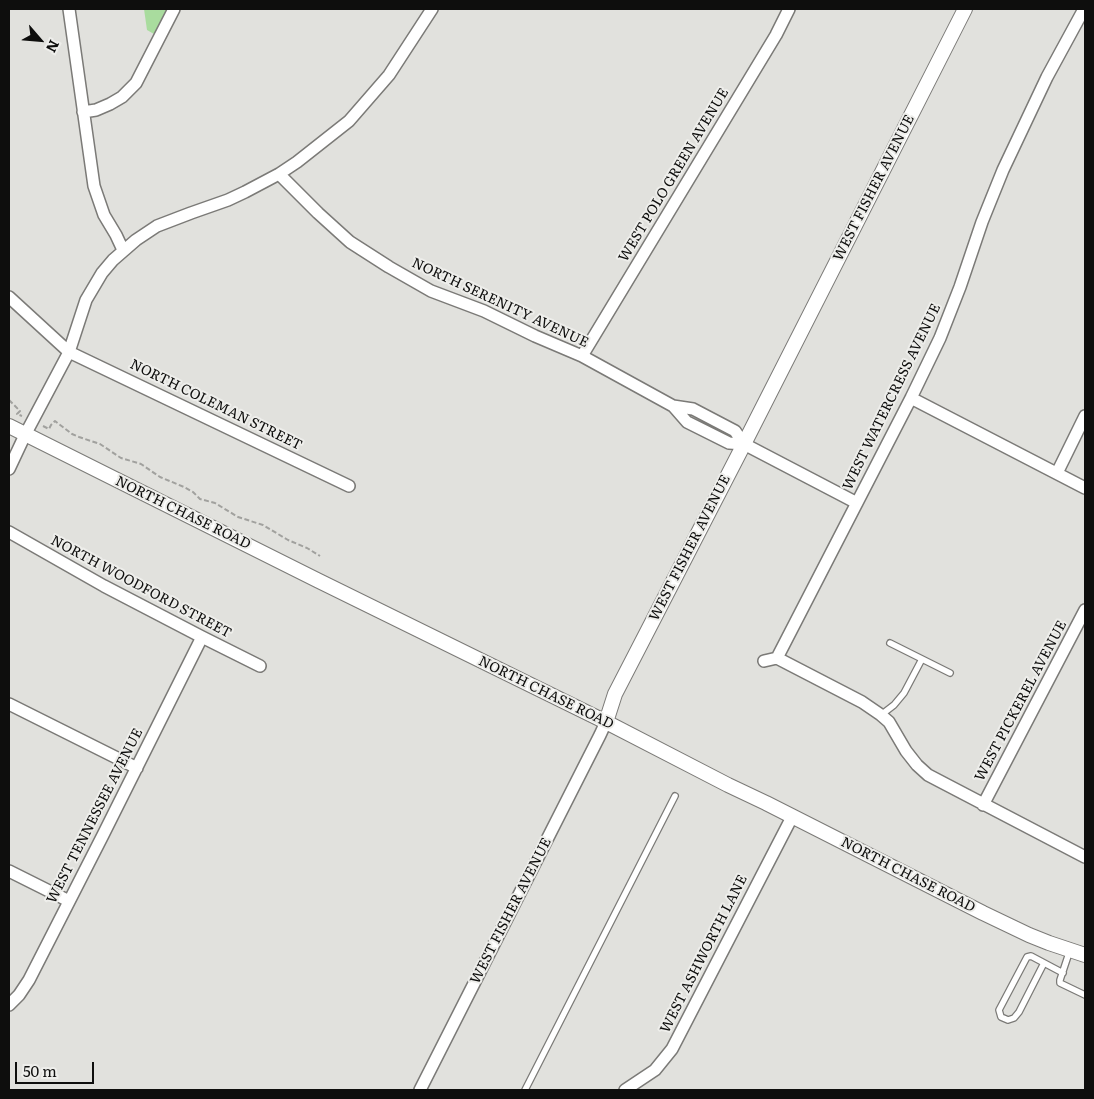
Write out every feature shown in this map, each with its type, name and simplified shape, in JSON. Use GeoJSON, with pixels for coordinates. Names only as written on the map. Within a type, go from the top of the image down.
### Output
{"type":"FeatureCollection","features":[{"type":"Feature","properties":{"kind":"street"},"geometry":{"type":"LineString","coordinates":[[69,9],[94,186],[104,215],[123,250]]}},
{"type":"Feature","properties":{"kind":"street"},"geometry":{"type":"LineString","coordinates":[[83,112],[96,110],[110,104],[122,97],[136,83],[174,9]]}},
{"type":"Feature","properties":{"kind":"street"},"geometry":{"type":"LineString","coordinates":[[9,469],[69,352],[86,300],[102,273],[113,260],[123,250],[157,226],[228,200],[279,174],[297,162],[349,121],[390,75],[432,9]]}},
{"type":"Feature","properties":{"kind":"street","name":"WEST POLO GREEN AVENUE"},"geometry":{"type":"LineString","coordinates":[[582,356],[776,35],[789,9]]}},
{"type":"Feature","properties":{"kind":"street","name":"WEST FISHER AVENUE"},"geometry":{"type":"LineString","coordinates":[[420,1090],[600,735],[615,694],[965,9]]}},
{"type":"Feature","properties":{"kind":"street","name":"WEST WATERCRESS AVENUE"},"geometry":{"type":"LineString","coordinates":[[777,658],[940,338],[1003,170],[1047,77],[1084,9]]}},
{"type":"Feature","properties":{"kind":"street","name":"NORTH SERENITY AVENUE"},"geometry":{"type":"LineString","coordinates":[[279,174],[350,242],[431,291],[484,311],[582,356],[673,406],[687,422],[729,443],[744,444],[857,502]]}},
{"type":"Feature","properties":{"kind":"street","name":"NORTH COLEMAN STREET"},"geometry":{"type":"LineString","coordinates":[[9,297],[69,352],[349,486]]}},
{"type":"Feature","properties":{"kind":"street"},"geometry":{"type":"LineString","coordinates":[[911,398],[1085,488]]}},
{"type":"Feature","properties":{"kind":"street"},"geometry":{"type":"LineString","coordinates":[[1057,473],[1085,416]]}},
{"type":"Feature","properties":{"kind":"street","name":"NORTH CHASE ROAD"},"geometry":{"type":"LineString","coordinates":[[9,426],[308,576],[606,722],[1029,935],[1085,955]]}},
{"type":"Feature","properties":{"kind":"street","name":"NORTH WOODFORD STREET"},"geometry":{"type":"LineString","coordinates":[[9,532],[80,574],[260,666]]}},
{"type":"Feature","properties":{"kind":"street","name":"WEST PICKEREL AVENUE"},"geometry":{"type":"LineString","coordinates":[[984,805],[1085,610]]}},
{"type":"Feature","properties":{"kind":"street","name":"WEST TENNESSEE AVENUE"},"geometry":{"type":"LineString","coordinates":[[9,1005],[20,995],[29,980],[202,637]]}},
{"type":"Feature","properties":{"kind":"street"},"geometry":{"type":"LineString","coordinates":[[764,661],[777,658],[862,702],[888,722],[916,765],[928,775],[1085,858]]}},
{"type":"Feature","properties":{"kind":"street"},"geometry":{"type":"LineString","coordinates":[[9,704],[137,768]]}},
{"type":"Feature","properties":{"kind":"street","name":"WEST ASHWORTH LANE"},"geometry":{"type":"LineString","coordinates":[[625,1090],[655,1070],[672,1049],[792,817]]}},
{"type":"Feature","properties":{"kind":"street"},"geometry":{"type":"LineString","coordinates":[[9,871],[69,901]]}},
{"type":"Feature","properties":{"kind":"lane"},"geometry":{"type":"LineString","coordinates":[[890,643],[950,673]]}},
{"type":"Feature","properties":{"kind":"lane"},"geometry":{"type":"LineString","coordinates":[[881,715],[894,705],[904,693],[922,659]]}},
{"type":"Feature","properties":{"kind":"lane"},"geometry":{"type":"LineString","coordinates":[[525,1090],[675,796]]}},
{"type":"Feature","properties":{"kind":"lane"},"geometry":{"type":"LineString","coordinates":[[1070,950],[1060,983],[1085,995]]}},
{"type":"Feature","properties":{"kind":"lane"},"geometry":{"type":"LineString","coordinates":[[1044,963],[1019,1012],[1014,1018],[1008,1020],[1001,1017],[999,1010],[1027,957],[1031,956],[1063,973]]}},
{"type":"Feature","properties":{"kind":"path"},"geometry":{"type":"LineString","coordinates":[[9,400],[20,411],[17,414]]}},
{"type":"Feature","properties":{"kind":"path"},"geometry":{"type":"LineString","coordinates":[[49,429],[55,421],[79,438],[100,444],[121,458],[141,464],[160,477],[193,492],[200,499],[215,503],[238,517],[263,525],[320,556]]}},
{"type":"Feature","properties":{"kind":"green space"},"geometry":{"type":"Polygon","coordinates":[[[144,9],[167,9],[154,34],[147,30],[144,9]]]}}]}
